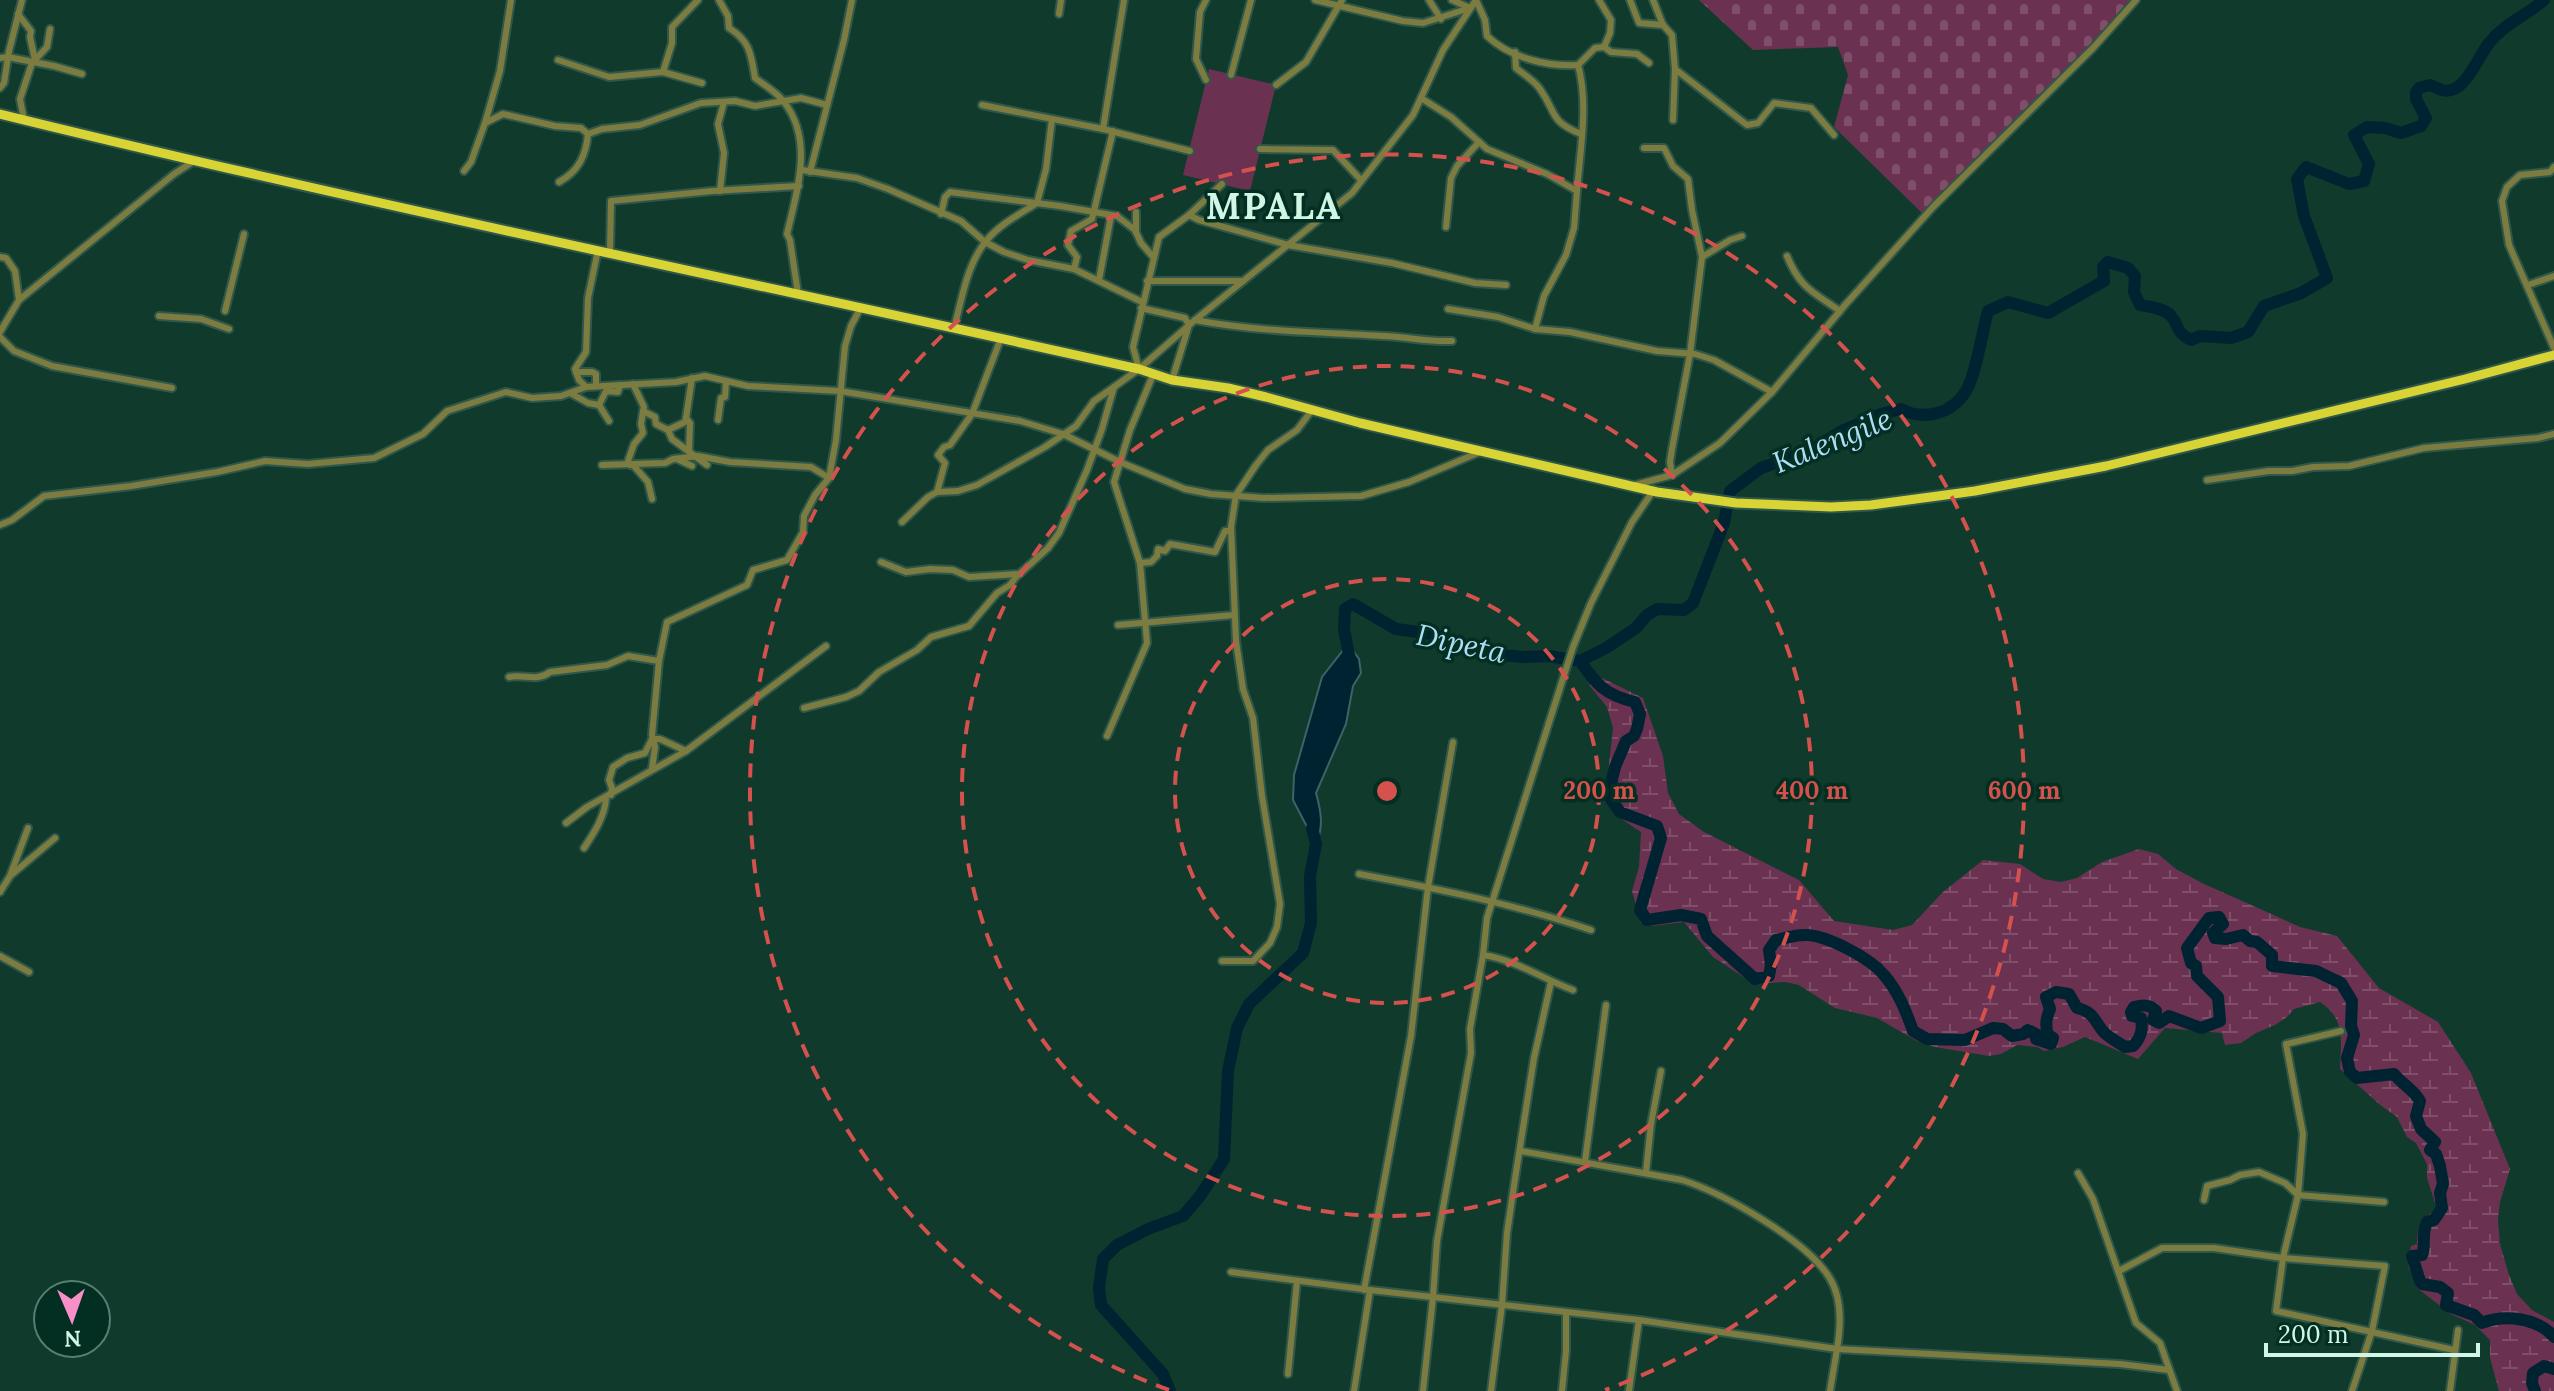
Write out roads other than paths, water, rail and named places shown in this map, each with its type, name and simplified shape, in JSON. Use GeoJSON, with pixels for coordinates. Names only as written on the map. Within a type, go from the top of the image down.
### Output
{"type":"FeatureCollection","features":[{"type":"Feature","properties":{"kind":"highway"},"geometry":{"type":"LineString","coordinates":[[0,114],[194,161],[1139,369],[1172,380],[1228,388],[1653,491],[1736,503],[1845,506],[1975,491],[2106,466],[2554,355]]}},
{"type":"Feature","properties":{"kind":"street"},"geometry":{"type":"LineString","coordinates":[[0,88],[4,83],[4,57],[22,0]]}},
{"type":"Feature","properties":{"kind":"street"},"geometry":{"type":"LineString","coordinates":[[464,171],[471,162],[500,71],[511,0]]}},
{"type":"Feature","properties":{"kind":"street"},"geometry":{"type":"LineString","coordinates":[[663,72],[672,43],[672,27],[698,0]]}},
{"type":"Feature","properties":{"kind":"street"},"geometry":{"type":"LineString","coordinates":[[719,0],[728,16],[729,28],[743,37],[755,78],[783,100],[799,129],[806,171]]}},
{"type":"Feature","properties":{"kind":"street"},"geometry":{"type":"LineString","coordinates":[[798,294],[787,234],[799,186],[827,105],[852,0]]}},
{"type":"Feature","properties":{"kind":"street"},"geometry":{"type":"LineString","coordinates":[[1059,14],[1061,0]]}},
{"type":"Feature","properties":{"kind":"street"},"geometry":{"type":"LineString","coordinates":[[1103,129],[1124,0]]}},
{"type":"Feature","properties":{"kind":"street"},"geometry":{"type":"LineString","coordinates":[[1206,0],[1200,12],[1196,59],[1206,80]]}},
{"type":"Feature","properties":{"kind":"street"},"geometry":{"type":"LineString","coordinates":[[1231,75],[1251,0]]}},
{"type":"Feature","properties":{"kind":"street"},"geometry":{"type":"LineString","coordinates":[[1315,0],[1341,3],[1403,21],[1423,23],[1470,8]]}},
{"type":"Feature","properties":{"kind":"street"},"geometry":{"type":"LineString","coordinates":[[1429,0],[1441,19]]}},
{"type":"Feature","properties":{"kind":"street"},"geometry":{"type":"LineString","coordinates":[[1452,0],[1470,8]]}},
{"type":"Feature","properties":{"kind":"street"},"geometry":{"type":"LineString","coordinates":[[902,522],[937,492],[958,491],[977,485],[1076,426],[1094,401],[1139,369],[1352,193],[1413,115],[1443,50],[1476,0],[1485,20],[1487,36],[1502,48],[1559,66],[1578,65],[1595,48],[1604,47],[1611,52],[1637,54],[1649,63]]}},
{"type":"Feature","properties":{"kind":"street"},"geometry":{"type":"LineString","coordinates":[[1599,0],[1611,20],[1604,47]]}},
{"type":"Feature","properties":{"kind":"street"},"geometry":{"type":"LineString","coordinates":[[1630,0],[1639,23],[1663,25]]}},
{"type":"Feature","properties":{"kind":"street"},"geometry":{"type":"LineString","coordinates":[[1653,0],[1663,25],[1672,35],[1675,69],[1673,120]]}},
{"type":"Feature","properties":{"kind":"street"},"geometry":{"type":"LineString","coordinates":[[1631,486],[1672,475],[1720,443],[1772,392],[1933,207],[2093,48],[2136,0]]}},
{"type":"Feature","properties":{"kind":"street"},"geometry":{"type":"LineString","coordinates":[[1276,85],[1306,62],[1341,3]]}},
{"type":"Feature","properties":{"kind":"street"},"geometry":{"type":"LineString","coordinates":[[18,14],[31,31],[36,59]]}},
{"type":"Feature","properties":{"kind":"street"},"geometry":{"type":"LineString","coordinates":[[24,120],[20,99],[36,59],[47,47],[50,29]]}},
{"type":"Feature","properties":{"kind":"street"},"geometry":{"type":"LineString","coordinates":[[1515,52],[1516,68],[1534,81],[1557,120],[1563,127],[1581,134]]}},
{"type":"Feature","properties":{"kind":"street"},"geometry":{"type":"LineString","coordinates":[[4,57],[36,59],[82,74]]}},
{"type":"Feature","properties":{"kind":"street"},"geometry":{"type":"LineString","coordinates":[[558,60],[609,77],[663,72],[702,83]]}},
{"type":"Feature","properties":{"kind":"street"},"geometry":{"type":"LineString","coordinates":[[1535,329],[1544,296],[1566,255],[1574,228],[1581,134],[1582,82],[1578,65]]}},
{"type":"Feature","properties":{"kind":"street"},"geometry":{"type":"LineString","coordinates":[[1675,69],[1747,125],[1758,123],[1774,103],[1811,108],[1834,135]]}},
{"type":"Feature","properties":{"kind":"street"},"geometry":{"type":"LineString","coordinates":[[588,134],[602,129],[640,125],[701,103],[735,101],[755,106],[801,98],[827,105]]}},
{"type":"Feature","properties":{"kind":"street"},"geometry":{"type":"LineString","coordinates":[[1421,98],[1451,117],[1487,149],[1547,174],[1577,191]]}},
{"type":"Feature","properties":{"kind":"street"},"geometry":{"type":"LineString","coordinates":[[720,191],[724,153],[718,124],[724,102]]}},
{"type":"Feature","properties":{"kind":"street"},"geometry":{"type":"LineString","coordinates":[[982,105],[1113,131],[1190,151]]}},
{"type":"Feature","properties":{"kind":"street"},"geometry":{"type":"LineString","coordinates":[[485,123],[503,114],[555,126],[581,128],[588,134]]}},
{"type":"Feature","properties":{"kind":"street"},"geometry":{"type":"LineString","coordinates":[[954,328],[969,274],[985,242],[1003,225],[1037,203],[1046,169],[1052,119]]}},
{"type":"Feature","properties":{"kind":"street"},"geometry":{"type":"LineString","coordinates":[[1074,269],[1077,257],[1068,245],[1071,231],[1092,219],[1113,131]]}},
{"type":"Feature","properties":{"kind":"street"},"geometry":{"type":"LineString","coordinates":[[559,182],[576,169],[586,150],[588,134]]}},
{"type":"Feature","properties":{"kind":"street"},"geometry":{"type":"LineString","coordinates":[[1446,227],[1451,178],[1457,166],[1479,142]]}},
{"type":"Feature","properties":{"kind":"street"},"geometry":{"type":"LineString","coordinates":[[1644,148],[1664,148],[1673,166],[1688,179],[1702,257],[1690,354],[1670,462],[1672,475]]}},
{"type":"Feature","properties":{"kind":"street"},"geometry":{"type":"LineString","coordinates":[[1260,149],[1333,150],[1361,180]]}},
{"type":"Feature","properties":{"kind":"street"},"geometry":{"type":"LineString","coordinates":[[172,388],[52,366],[14,351],[0,334],[19,300],[194,161]]}},
{"type":"Feature","properties":{"kind":"street"},"geometry":{"type":"LineString","coordinates":[[2554,167],[2550,172],[2520,175],[2507,187],[2502,201],[2509,245],[2554,348]]}},
{"type":"Feature","properties":{"kind":"street"},"geometry":{"type":"LineString","coordinates":[[806,171],[857,178],[961,221],[985,242],[1004,252],[1074,269],[1142,305],[1192,323],[1258,330],[1304,330],[1334,335],[1452,341]]}},
{"type":"Feature","properties":{"kind":"street"},"geometry":{"type":"LineString","coordinates":[[1139,369],[1133,347],[1159,237],[1189,215],[1222,184]]}},
{"type":"Feature","properties":{"kind":"street"},"geometry":{"type":"LineString","coordinates":[[610,253],[611,201],[799,186]]}},
{"type":"Feature","properties":{"kind":"street"},"geometry":{"type":"LineString","coordinates":[[941,214],[945,197],[950,192],[1117,216],[1136,232]]}},
{"type":"Feature","properties":{"kind":"street"},"geometry":{"type":"LineString","coordinates":[[1136,212],[1136,232],[1154,258]]}},
{"type":"Feature","properties":{"kind":"street"},"geometry":{"type":"LineString","coordinates":[[1189,215],[1288,245],[1392,263],[1475,283],[1506,285]]}},
{"type":"Feature","properties":{"kind":"street"},"geometry":{"type":"LineString","coordinates":[[1099,280],[1111,216]]}},
{"type":"Feature","properties":{"kind":"street"},"geometry":{"type":"LineString","coordinates":[[225,311],[244,234]]}},
{"type":"Feature","properties":{"kind":"street"},"geometry":{"type":"LineString","coordinates":[[1702,257],[1742,236]]}},
{"type":"Feature","properties":{"kind":"street"},"geometry":{"type":"LineString","coordinates":[[586,387],[575,369],[586,352],[588,298],[598,250]]}},
{"type":"Feature","properties":{"kind":"street"},"geometry":{"type":"LineString","coordinates":[[1787,256],[1795,277],[1840,311]]}},
{"type":"Feature","properties":{"kind":"street"},"geometry":{"type":"LineString","coordinates":[[0,257],[6,258],[15,271],[19,300]]}},
{"type":"Feature","properties":{"kind":"street"},"geometry":{"type":"LineString","coordinates":[[2528,285],[2554,276]]}},
{"type":"Feature","properties":{"kind":"street"},"geometry":{"type":"LineString","coordinates":[[1147,281],[1244,281]]}},
{"type":"Feature","properties":{"kind":"street"},"geometry":{"type":"LineString","coordinates":[[584,848],[606,808],[612,788],[609,780],[613,767],[627,758],[645,753],[652,739],[659,661],[667,622],[747,585],[753,570],[787,560],[803,532],[804,516],[829,478],[845,346],[861,307]]}},
{"type":"Feature","properties":{"kind":"street"},"geometry":{"type":"LineString","coordinates":[[1448,309],[1498,317],[1535,329],[1570,332],[1714,360],[1772,392]]}},
{"type":"Feature","properties":{"kind":"street"},"geometry":{"type":"LineString","coordinates":[[159,316],[201,319],[229,329]]}},
{"type":"Feature","properties":{"kind":"street"},"geometry":{"type":"LineString","coordinates":[[1172,380],[1192,323]]}},
{"type":"Feature","properties":{"kind":"street"},"geometry":{"type":"LineString","coordinates":[[937,492],[945,463],[939,452],[950,445],[972,414],[1001,338]]}},
{"type":"Feature","properties":{"kind":"street"},"geometry":{"type":"LineString","coordinates":[[1635,356],[1640,347]]}},
{"type":"Feature","properties":{"kind":"street"},"geometry":{"type":"LineString","coordinates":[[576,372],[596,374],[596,386]]}},
{"type":"Feature","properties":{"kind":"street"},"geometry":{"type":"LineString","coordinates":[[1107,736],[1147,643],[1140,563],[1114,482],[1153,375]]}},
{"type":"Feature","properties":{"kind":"street"},"geometry":{"type":"LineString","coordinates":[[0,525],[12,520],[44,496],[131,486],[265,461],[308,464],[374,458],[423,434],[447,411],[506,392],[532,398],[561,396],[586,387],[676,382],[705,376],[748,386],[840,391],[1020,421],[1063,434],[1185,489],[1264,498],[1361,496],[1409,482],[1483,451]]}},
{"type":"Feature","properties":{"kind":"street"},"geometry":{"type":"LineString","coordinates":[[668,430],[685,422],[692,378]]}},
{"type":"Feature","properties":{"kind":"street"},"geometry":{"type":"LineString","coordinates":[[718,420],[726,382]]}},
{"type":"Feature","properties":{"kind":"street"},"geometry":{"type":"LineString","coordinates":[[633,384],[644,407],[643,433],[634,444],[628,461],[648,482],[652,499]]}},
{"type":"Feature","properties":{"kind":"street"},"geometry":{"type":"LineString","coordinates":[[599,405],[606,391],[618,392],[620,385]]}},
{"type":"Feature","properties":{"kind":"street"},"geometry":{"type":"LineString","coordinates":[[804,708],[859,691],[879,672],[917,650],[931,637],[969,626],[997,593],[1010,585],[1048,548],[1059,533],[1095,449],[1114,387]]}},
{"type":"Feature","properties":{"kind":"street"},"geometry":{"type":"LineString","coordinates":[[570,393],[599,405],[609,421]]}},
{"type":"Feature","properties":{"kind":"street"},"geometry":{"type":"LineString","coordinates":[[1222,961],[1253,961],[1270,943],[1277,927],[1280,904],[1253,718],[1240,672],[1231,531],[1236,495],[1268,450],[1297,430],[1312,410]]}},
{"type":"Feature","properties":{"kind":"street"},"geometry":{"type":"LineString","coordinates":[[643,411],[655,417],[656,424],[668,430],[672,439],[707,465]]}},
{"type":"Feature","properties":{"kind":"street"},"geometry":{"type":"LineString","coordinates":[[686,418],[690,423],[691,454]]}},
{"type":"Feature","properties":{"kind":"street"},"geometry":{"type":"LineString","coordinates":[[2207,480],[2269,471],[2349,466],[2424,448],[2554,434]]}},
{"type":"Feature","properties":{"kind":"street"},"geometry":{"type":"LineString","coordinates":[[602,465],[665,463],[691,454],[730,462],[811,467],[829,478]]}},
{"type":"Feature","properties":{"kind":"street"},"geometry":{"type":"LineString","coordinates":[[675,458],[692,466]]}},
{"type":"Feature","properties":{"kind":"street"},"geometry":{"type":"LineString","coordinates":[[1423,1391],[1437,1241],[1471,1053],[1470,1029],[1487,918],[1573,647],[1591,603],[1632,522],[1653,491]]}},
{"type":"Feature","properties":{"kind":"street"},"geometry":{"type":"LineString","coordinates":[[1140,563],[1151,562],[1157,556],[1158,549],[1165,551],[1170,544],[1215,552],[1225,531],[1231,531]]}},
{"type":"Feature","properties":{"kind":"street"},"geometry":{"type":"LineString","coordinates":[[881,562],[906,572],[953,570],[969,577],[1021,573]]}},
{"type":"Feature","properties":{"kind":"street"},"geometry":{"type":"LineString","coordinates":[[1118,625],[1234,615]]}},
{"type":"Feature","properties":{"kind":"street"},"geometry":{"type":"LineString","coordinates":[[566,823],[587,807],[686,751],[826,646]]}},
{"type":"Feature","properties":{"kind":"street"},"geometry":{"type":"LineString","coordinates":[[509,677],[543,677],[550,672],[607,665],[628,656],[659,661]]}},
{"type":"Feature","properties":{"kind":"street"},"geometry":{"type":"LineString","coordinates":[[652,739],[660,739],[686,751]]}},
{"type":"Feature","properties":{"kind":"street"},"geometry":{"type":"LineString","coordinates":[[652,739],[655,747],[652,769]]}},
{"type":"Feature","properties":{"kind":"street"},"geometry":{"type":"LineString","coordinates":[[1354,1391],[1367,1290],[1411,1036],[1428,887],[1453,742]]}},
{"type":"Feature","properties":{"kind":"street"},"geometry":{"type":"LineString","coordinates":[[0,892],[10,876],[28,828]]}},
{"type":"Feature","properties":{"kind":"street"},"geometry":{"type":"LineString","coordinates":[[10,876],[55,838]]}},
{"type":"Feature","properties":{"kind":"street"},"geometry":{"type":"LineString","coordinates":[[1359,874],[1492,900],[1591,930]]}},
{"type":"Feature","properties":{"kind":"street"},"geometry":{"type":"LineString","coordinates":[[1483,955],[1516,964],[1573,990]]}},
{"type":"Feature","properties":{"kind":"street"},"geometry":{"type":"LineString","coordinates":[[0,956],[29,972]]}},
{"type":"Feature","properties":{"kind":"street"},"geometry":{"type":"LineString","coordinates":[[1491,1391],[1507,1233],[1534,1058],[1551,982]]}},
{"type":"Feature","properties":{"kind":"street"},"geometry":{"type":"LineString","coordinates":[[1585,1161],[1606,1005]]}},
{"type":"Feature","properties":{"kind":"street"},"geometry":{"type":"LineString","coordinates":[[2341,1031],[2286,1044],[2303,1134],[2298,1195],[2283,1258],[2276,1311],[2454,1350]]}},
{"type":"Feature","properties":{"kind":"street"},"geometry":{"type":"LineString","coordinates":[[1646,1172],[1661,1071]]}},
{"type":"Feature","properties":{"kind":"street"},"geometry":{"type":"LineString","coordinates":[[1521,1151],[1697,1184],[1763,1218],[1814,1259],[1831,1279],[1839,1307],[1837,1349],[1830,1391]]}},
{"type":"Feature","properties":{"kind":"street"},"geometry":{"type":"LineString","coordinates":[[2204,1200],[2207,1186],[2259,1172],[2285,1183],[2298,1195],[2384,1202]]}},
{"type":"Feature","properties":{"kind":"street"},"geometry":{"type":"LineString","coordinates":[[2078,1173],[2093,1199],[2136,1323],[2160,1343],[2177,1391]]}},
{"type":"Feature","properties":{"kind":"street"},"geometry":{"type":"LineString","coordinates":[[2119,1271],[2162,1248],[2214,1248],[2283,1258],[2385,1266],[2372,1331],[2352,1391]]}},
{"type":"Feature","properties":{"kind":"street"},"geometry":{"type":"LineString","coordinates":[[1231,1272],[1639,1320],[1837,1349],[2120,1364],[2169,1370]]}},
{"type":"Feature","properties":{"kind":"street"},"geometry":{"type":"LineString","coordinates":[[1288,1374],[1297,1281]]}},
{"type":"Feature","properties":{"kind":"street"},"geometry":{"type":"LineString","coordinates":[[1562,1391],[1566,1313]]}},
{"type":"Feature","properties":{"kind":"street"},"geometry":{"type":"LineString","coordinates":[[1629,1391],[1639,1320]]}},
{"type":"Feature","properties":{"kind":"street"},"geometry":{"type":"LineString","coordinates":[[2450,1391],[2458,1330]]}},
{"type":"Feature","properties":{"kind":"water"},"geometry":{"type":"Polygon","coordinates":[[[1348,644],[1359,659],[1361,673],[1353,686],[1346,724],[1316,793],[1321,819],[1316,844],[1293,800],[1294,775],[1322,677],[1348,644]]]}},
{"type":"Feature","properties":{"kind":"waterway","name":"Kalengile"},"geometry":{"type":"LineString","coordinates":[[1580,661],[1636,628],[1657,609],[1684,610],[1693,603],[1724,523],[1730,491],[1761,468],[1809,451],[1842,431],[1881,414],[1901,409],[1928,415],[1945,410],[1960,399],[1970,384],[1988,311],[2008,302],[2048,313],[2104,281],[2103,267],[2108,262],[2128,268],[2135,276],[2134,292],[2140,305],[2168,313],[2185,337],[2191,340],[2200,336],[2231,338],[2248,332],[2264,306],[2301,293],[2327,278],[2304,216],[2297,179],[2306,167],[2349,184],[2364,181],[2369,164],[2354,135],[2367,127],[2401,133],[2421,126],[2426,118],[2416,99],[2419,88],[2430,85],[2448,91],[2459,86],[2495,36],[2544,0]]}},
{"type":"Feature","properties":{"kind":"waterway","name":"Dipeta"},"geometry":{"type":"LineString","coordinates":[[1350,660],[1344,629],[1345,609],[1353,604],[1396,629],[1432,634],[1480,653],[1548,656],[1580,661],[1603,688],[1635,702],[1640,714],[1634,736],[1626,741],[1615,767],[1610,798],[1620,812],[1657,826],[1661,838],[1640,910],[1647,920],[1681,915],[1701,919],[1707,936],[1755,979],[1769,976],[1769,950],[1776,940],[1807,935],[1837,944],[1878,968],[1901,1002],[1913,1031],[1927,1039],[1965,1040],[1993,1028],[2003,1029],[2012,1036],[2028,1030],[2036,1034],[2036,1039],[2051,1044],[2053,1038],[2046,1028],[2050,1009],[2046,997],[2056,992],[2069,994],[2077,1008],[2090,1014],[2104,1033],[2125,1047],[2133,1046],[2141,1034],[2141,1018],[2132,1016],[2134,1007],[2154,1009],[2153,1020],[2159,1023],[2169,1016],[2201,1028],[2220,1021],[2218,997],[2197,976],[2196,966],[2191,963],[2187,948],[2209,918],[2219,917],[2223,924],[2213,933],[2215,938],[2243,935],[2272,955],[2272,966],[2316,971],[2341,983],[2352,1001],[2351,1026],[2354,1035],[2347,1058],[2350,1072],[2357,1078],[2394,1074],[2420,1101],[2416,1116],[2421,1129],[2435,1142],[2430,1150],[2436,1154],[2440,1166],[2442,1208],[2434,1220],[2427,1222],[2422,1255],[2412,1256],[2420,1281],[2440,1287],[2448,1293],[2446,1305],[2474,1315],[2482,1323],[2511,1318],[2530,1322],[2554,1337]]}},
{"type":"Feature","properties":{"kind":"waterway","name":"Dipeta"},"geometry":{"type":"LineString","coordinates":[[1170,1391],[1163,1374],[1101,1305],[1099,1288],[1103,1259],[1117,1245],[1183,1216],[1224,1159],[1228,1071],[1237,1028],[1249,1004],[1303,953],[1311,923],[1310,876],[1316,844],[1312,828]]}},
{"type":"Feature","properties":{"kind":"waterway","name":"Dipeta"},"geometry":{"type":"LineString","coordinates":[[2535,1391],[2533,1373],[2544,1366],[2554,1369]]}},
{"type":"Feature","properties":{"kind":"district","name":"MPALA"},"geometry":{"type":"Point","coordinates":[1274,206]}}]}
